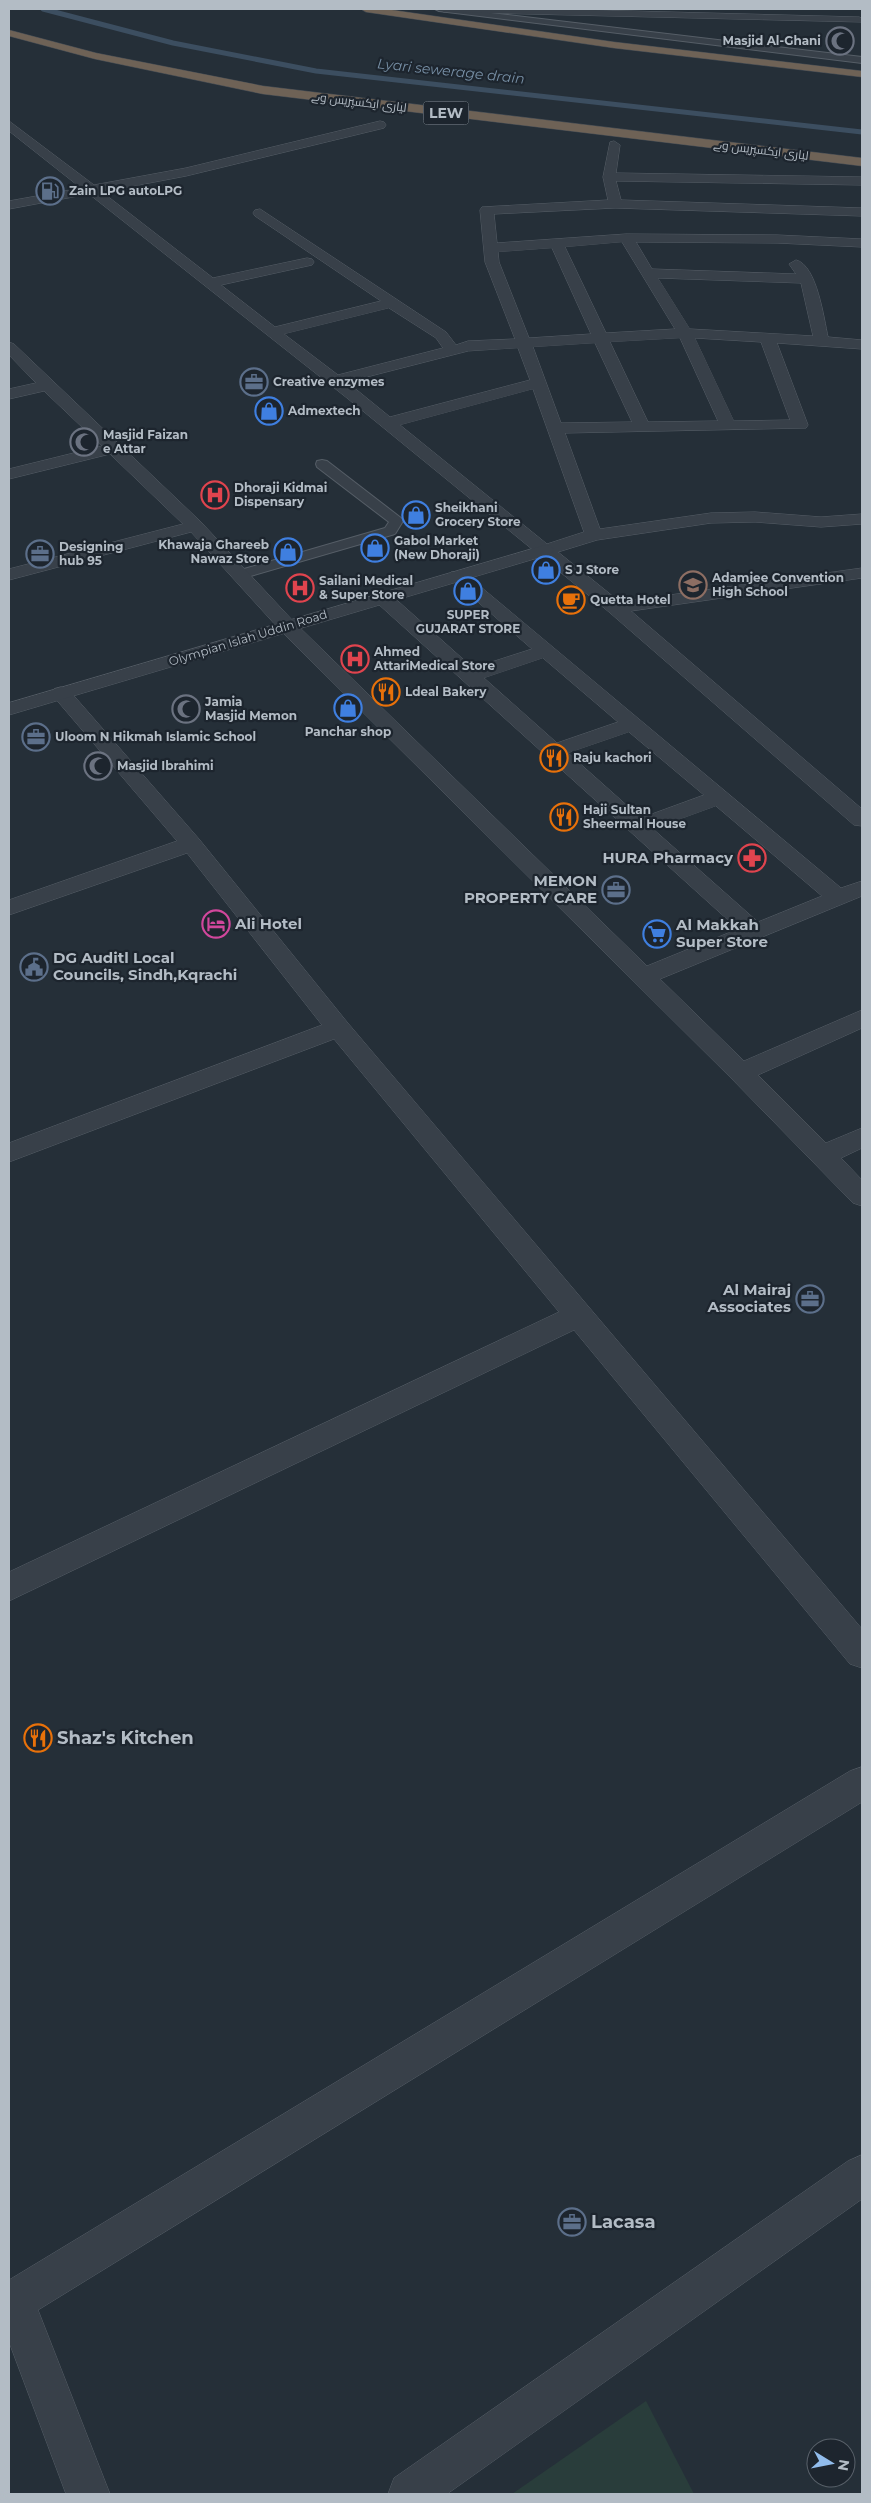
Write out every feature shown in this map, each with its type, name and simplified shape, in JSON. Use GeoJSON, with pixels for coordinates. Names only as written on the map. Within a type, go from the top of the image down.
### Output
{"type":"FeatureCollection","features":[{"type":"Feature","properties":{"kind":"highway"},"geometry":{"type":"LineString","coordinates":[[366,9],[586,42],[862,74]]}},
{"type":"Feature","properties":{"kind":"highway","name":"لیاری ایکسپریس وے"},"geometry":{"type":"LineString","coordinates":[[9,33],[95,56],[263,90],[862,162]]}},
{"type":"Feature","properties":{"kind":"street"},"geometry":{"type":"LineString","coordinates":[[444,9],[858,14],[862,34]]}},
{"type":"Feature","properties":{"kind":"street"},"geometry":{"type":"LineString","coordinates":[[9,125],[387,422],[545,550],[616,608],[862,820]]}},
{"type":"Feature","properties":{"kind":"street"},"geometry":{"type":"LineString","coordinates":[[9,205],[186,172],[380,125]]}},
{"type":"Feature","properties":{"kind":"street"},"geometry":{"type":"LineString","coordinates":[[614,144],[609,177],[615,204]]}},
{"type":"Feature","properties":{"kind":"street"},"geometry":{"type":"LineString","coordinates":[[609,177],[862,181]]}},
{"type":"Feature","properties":{"kind":"street"},"geometry":{"type":"LineString","coordinates":[[594,535],[524,343],[492,262],[488,210],[615,204],[862,212]]}},
{"type":"Feature","properties":{"kind":"street"},"geometry":{"type":"LineString","coordinates":[[260,213],[441,335],[452,350]]}},
{"type":"Feature","properties":{"kind":"street"},"geometry":{"type":"LineString","coordinates":[[490,248],[626,238],[777,239],[862,244]]}},
{"type":"Feature","properties":{"kind":"street"},"geometry":{"type":"LineString","coordinates":[[626,238],[685,333],[728,426]]}},
{"type":"Feature","properties":{"kind":"street"},"geometry":{"type":"LineString","coordinates":[[777,239],[807,279],[822,342]]}},
{"type":"Feature","properties":{"kind":"street"},"geometry":{"type":"LineString","coordinates":[[556,242],[642,427]]}},
{"type":"Feature","properties":{"kind":"street"},"geometry":{"type":"LineString","coordinates":[[209,283],[307,262]]}},
{"type":"Feature","properties":{"kind":"street"},"geometry":{"type":"LineString","coordinates":[[648,273],[807,279]]}},
{"type":"Feature","properties":{"kind":"street"},"geometry":{"type":"LineString","coordinates":[[272,332],[389,304]]}},
{"type":"Feature","properties":{"kind":"street"},"geometry":{"type":"LineString","coordinates":[[334,380],[468,346],[685,333],[862,344]]}},
{"type":"Feature","properties":{"kind":"street"},"geometry":{"type":"LineString","coordinates":[[555,428],[800,425],[766,338]]}},
{"type":"Feature","properties":{"kind":"street"},"geometry":{"type":"LineString","coordinates":[[9,347],[46,386],[195,526],[242,574],[288,626],[741,1073],[862,1196]]}},
{"type":"Feature","properties":{"kind":"street"},"geometry":{"type":"LineString","coordinates":[[387,422],[538,383]]}},
{"type":"Feature","properties":{"kind":"street"},"geometry":{"type":"LineString","coordinates":[[9,394],[46,386]]}},
{"type":"Feature","properties":{"kind":"street"},"geometry":{"type":"LineString","coordinates":[[9,474],[114,448]]}},
{"type":"Feature","properties":{"kind":"street","name":"Olympian Islah Uddin Road"},"geometry":{"type":"LineString","coordinates":[[9,709],[594,535],[652,525],[711,518],[755,517],[821,522],[862,519]]}},
{"type":"Feature","properties":{"kind":"street"},"geometry":{"type":"LineString","coordinates":[[9,575],[195,526]]}},
{"type":"Feature","properties":{"kind":"street"},"geometry":{"type":"LineString","coordinates":[[616,608],[862,573]]}},
{"type":"Feature","properties":{"kind":"street"},"geometry":{"type":"LineString","coordinates":[[457,576],[839,898]]}},
{"type":"Feature","properties":{"kind":"street"},"geometry":{"type":"LineString","coordinates":[[383,598],[755,932]]}},
{"type":"Feature","properties":{"kind":"street"},"geometry":{"type":"LineString","coordinates":[[469,676],[546,650]]}},
{"type":"Feature","properties":{"kind":"street"},"geometry":{"type":"LineString","coordinates":[[61,693],[191,844],[338,1028],[862,1653]]}},
{"type":"Feature","properties":{"kind":"street"},"geometry":{"type":"LineString","coordinates":[[554,751],[632,724]]}},
{"type":"Feature","properties":{"kind":"street"},"geometry":{"type":"LineString","coordinates":[[638,827],[720,797]]}},
{"type":"Feature","properties":{"kind":"street"},"geometry":{"type":"LineString","coordinates":[[9,908],[191,844]]}},
{"type":"Feature","properties":{"kind":"street"},"geometry":{"type":"LineString","coordinates":[[642,977],[862,888]]}},
{"type":"Feature","properties":{"kind":"street"},"geometry":{"type":"LineString","coordinates":[[741,1073],[862,1018]]}},
{"type":"Feature","properties":{"kind":"street"},"geometry":{"type":"LineString","coordinates":[[9,1153],[338,1028]]}},
{"type":"Feature","properties":{"kind":"street"},"geometry":{"type":"LineString","coordinates":[[823,1156],[862,1137]]}},
{"type":"Feature","properties":{"kind":"street"},"geometry":{"type":"LineString","coordinates":[[9,1587],[579,1315]]}},
{"type":"Feature","properties":{"kind":"street"},"geometry":{"type":"LineString","coordinates":[[88,2494],[11,2302],[862,1783]]}},
{"type":"Feature","properties":{"kind":"street"},"geometry":{"type":"LineString","coordinates":[[410,2494],[862,2175]]}},
{"type":"Feature","properties":{"kind":"lane"},"geometry":{"type":"LineString","coordinates":[[439,9],[862,60]]}},
{"type":"Feature","properties":{"kind":"lane"},"geometry":{"type":"LineString","coordinates":[[242,574],[390,531],[394,526],[396,520],[322,464]]}},
{"type":"Feature","properties":{"kind":"green space"},"geometry":{"type":"Polygon","coordinates":[[[646,2401],[694,2494],[512,2494],[646,2401]]]}},
{"type":"Feature","properties":{"kind":"waterway","name":"Lyari sewerage drain"},"geometry":{"type":"LineString","coordinates":[[43,9],[173,43],[316,71],[862,132]]}},
{"type":"Feature","properties":{"kind":"place","name":"Masjid Al-Ghani"},"geometry":{"type":"Point","coordinates":[840,41]}},
{"type":"Feature","properties":{"kind":"place","name":"Zain LPG autoLPG"},"geometry":{"type":"Point","coordinates":[50,191]}},
{"type":"Feature","properties":{"kind":"place","name":"Creative enzymes"},"geometry":{"type":"Point","coordinates":[254,382]}},
{"type":"Feature","properties":{"kind":"place","name":"Admextech"},"geometry":{"type":"Point","coordinates":[269,411]}},
{"type":"Feature","properties":{"kind":"place","name":"Masjid Faizan e Attar"},"geometry":{"type":"Point","coordinates":[84,442]}},
{"type":"Feature","properties":{"kind":"place","name":"Dhoraji Kidmai Dispensary"},"geometry":{"type":"Point","coordinates":[215,495]}},
{"type":"Feature","properties":{"kind":"place","name":"Sheikhani Grocery Store"},"geometry":{"type":"Point","coordinates":[416,515]}},
{"type":"Feature","properties":{"kind":"place","name":"Gabol Market (New Dhoraji)"},"geometry":{"type":"Point","coordinates":[375,548]}},
{"type":"Feature","properties":{"kind":"place","name":"Khawaja Ghareeb Nawaz Store"},"geometry":{"type":"Point","coordinates":[288,552]}},
{"type":"Feature","properties":{"kind":"place","name":"Designing hub 95"},"geometry":{"type":"Point","coordinates":[40,554]}},
{"type":"Feature","properties":{"kind":"place","name":"S J Store"},"geometry":{"type":"Point","coordinates":[546,570]}},
{"type":"Feature","properties":{"kind":"place","name":"Adamjee Convention High School"},"geometry":{"type":"Point","coordinates":[693,585]}},
{"type":"Feature","properties":{"kind":"place","name":"Sailani Medical & Super Store"},"geometry":{"type":"Point","coordinates":[300,588]}},
{"type":"Feature","properties":{"kind":"place","name":"SUPER GUJARAT STORE"},"geometry":{"type":"Point","coordinates":[468,591]}},
{"type":"Feature","properties":{"kind":"place","name":"Quetta Hotel"},"geometry":{"type":"Point","coordinates":[571,600]}},
{"type":"Feature","properties":{"kind":"place","name":"Ahmed AttariMedical Store"},"geometry":{"type":"Point","coordinates":[355,659]}},
{"type":"Feature","properties":{"kind":"place","name":"Ldeal Bakery"},"geometry":{"type":"Point","coordinates":[386,692]}},
{"type":"Feature","properties":{"kind":"place","name":"Panchar shop"},"geometry":{"type":"Point","coordinates":[348,708]}},
{"type":"Feature","properties":{"kind":"place","name":"Jamia Masjid Memon"},"geometry":{"type":"Point","coordinates":[186,709]}},
{"type":"Feature","properties":{"kind":"place","name":"Uloom N Hikmah Islamic School"},"geometry":{"type":"Point","coordinates":[36,737]}},
{"type":"Feature","properties":{"kind":"place","name":"Raju kachori"},"geometry":{"type":"Point","coordinates":[554,758]}},
{"type":"Feature","properties":{"kind":"place","name":"Masjid Ibrahimi"},"geometry":{"type":"Point","coordinates":[98,766]}},
{"type":"Feature","properties":{"kind":"place","name":"Haji Sultan Sheermal House"},"geometry":{"type":"Point","coordinates":[564,817]}},
{"type":"Feature","properties":{"kind":"place","name":"HURA Pharmacy"},"geometry":{"type":"Point","coordinates":[752,858]}},
{"type":"Feature","properties":{"kind":"place","name":"MEMON PROPERTY CARE"},"geometry":{"type":"Point","coordinates":[616,890]}},
{"type":"Feature","properties":{"kind":"place","name":"Ali Hotel"},"geometry":{"type":"Point","coordinates":[216,924]}},
{"type":"Feature","properties":{"kind":"place","name":"Al Makkah Super Store"},"geometry":{"type":"Point","coordinates":[657,934]}},
{"type":"Feature","properties":{"kind":"place","name":"DG Auditl Local Councils, Sindh,Kqrachi"},"geometry":{"type":"Point","coordinates":[34,967]}},
{"type":"Feature","properties":{"kind":"place","name":"Al Mairaj Associates"},"geometry":{"type":"Point","coordinates":[810,1299]}},
{"type":"Feature","properties":{"kind":"place","name":"Shaz's Kitchen"},"geometry":{"type":"Point","coordinates":[38,1738]}},
{"type":"Feature","properties":{"kind":"place","name":"Lacasa"},"geometry":{"type":"Point","coordinates":[572,2222]}}]}
